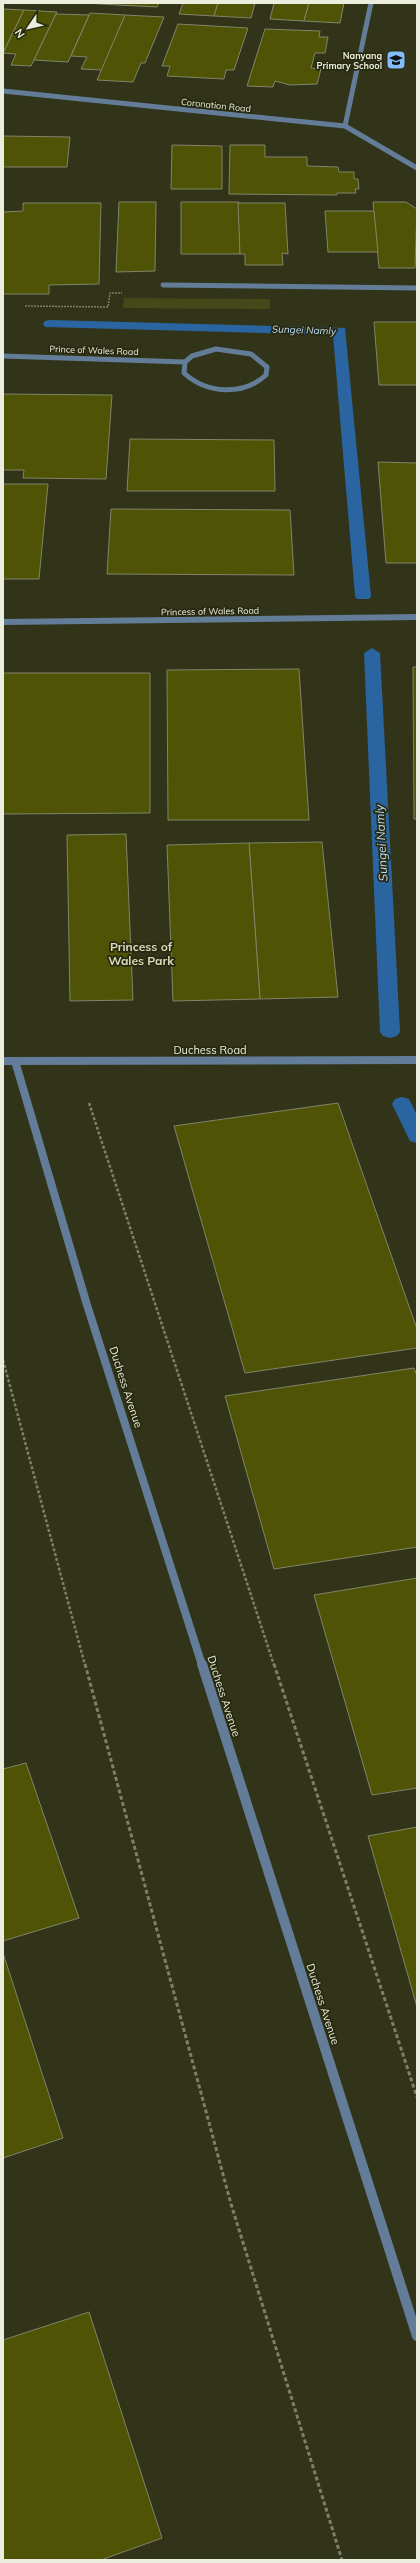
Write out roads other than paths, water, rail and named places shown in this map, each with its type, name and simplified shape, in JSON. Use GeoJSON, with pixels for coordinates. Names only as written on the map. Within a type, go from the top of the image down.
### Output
{"type":"FeatureCollection","features":[{"type":"Feature","properties":{"kind":"street"},"geometry":{"type":"LineString","coordinates":[[345,126],[371,3]]}},
{"type":"Feature","properties":{"kind":"street","name":"Coronation Road"},"geometry":{"type":"LineString","coordinates":[[3,90],[345,126],[417,168]]}},
{"type":"Feature","properties":{"kind":"street"},"geometry":{"type":"LineString","coordinates":[[163,285],[417,288]]}},
{"type":"Feature","properties":{"kind":"street"},"geometry":{"type":"LineString","coordinates":[[233,349],[258,356],[267,367],[263,379],[254,384],[241,388],[225,389],[210,388],[189,380],[184,373],[185,362],[203,352],[233,349]]}},
{"type":"Feature","properties":{"kind":"street","name":"Prince of Wales Road"},"geometry":{"type":"LineString","coordinates":[[3,356],[185,362]]}},
{"type":"Feature","properties":{"kind":"street","name":"Princess of Wales Road"},"geometry":{"type":"LineString","coordinates":[[3,622],[417,617]]}},
{"type":"Feature","properties":{"kind":"street","name":"Duchess Road"},"geometry":{"type":"LineString","coordinates":[[3,1061],[417,1060]]}},
{"type":"Feature","properties":{"kind":"street","name":"Duchess Avenue"},"geometry":{"type":"LineString","coordinates":[[15,1061],[87,1305],[417,2336]]}},
{"type":"Feature","properties":{"kind":"waterway","name":"Sungei Namly"},"geometry":{"type":"LineString","coordinates":[[50,324],[340,331],[363,596]]}},
{"type":"Feature","properties":{"kind":"waterway","name":"Sungei Namly"},"geometry":{"type":"LineString","coordinates":[[372,653],[390,1032]]}},
{"type":"Feature","properties":{"kind":"waterway","name":"Sungei Namly"},"geometry":{"type":"LineString","coordinates":[[402,1104],[417,1136]]}},
{"type":"Feature","properties":{"kind":"place","name":"Nanyang Primary School"},"geometry":{"type":"Point","coordinates":[396,60]}},
{"type":"Feature","properties":{"kind":"district","name":"Princess of Wales Park"},"geometry":{"type":"Point","coordinates":[141,953]}}]}
